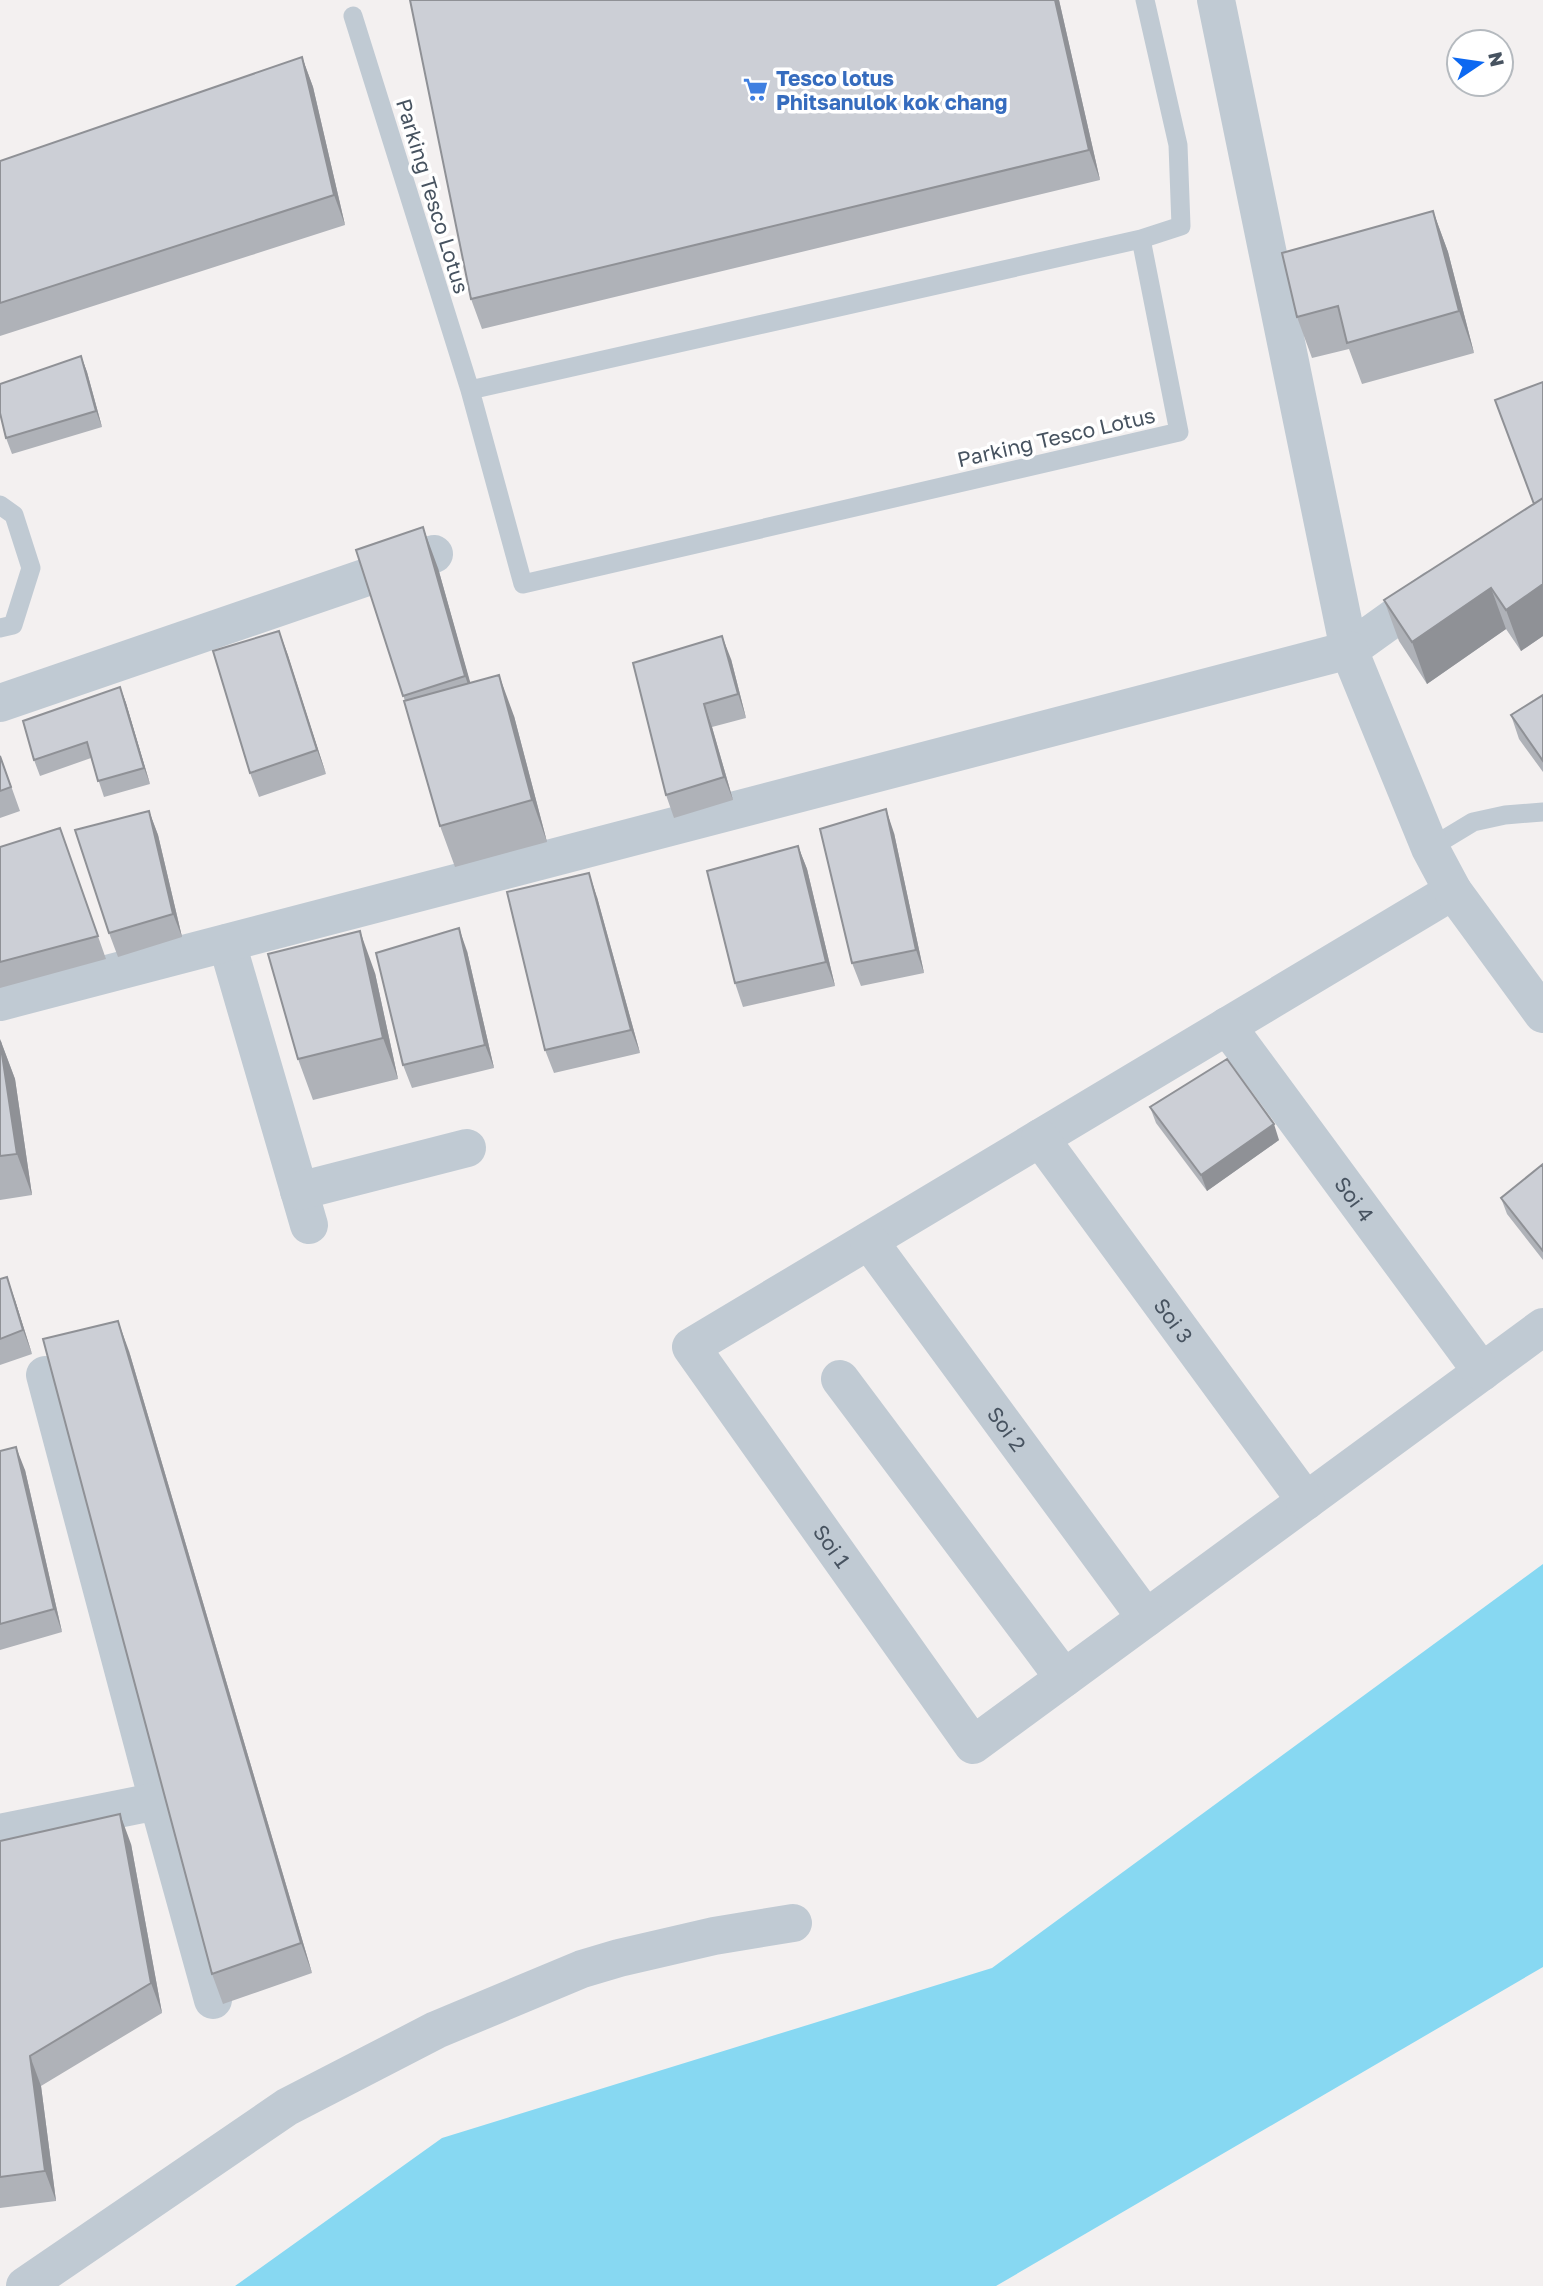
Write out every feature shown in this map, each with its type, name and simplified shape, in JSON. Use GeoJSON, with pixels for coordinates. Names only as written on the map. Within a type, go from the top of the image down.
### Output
{"type":"FeatureCollection","features":[{"type":"Feature","properties":{"kind":"street"},"geometry":{"type":"LineString","coordinates":[[1216,0],[1349,650],[1430,848],[1453,891],[1543,1014]]}},
{"type":"Feature","properties":{"kind":"street"},"geometry":{"type":"LineString","coordinates":[[0,703],[434,554]]}},
{"type":"Feature","properties":{"kind":"street"},"geometry":{"type":"LineString","coordinates":[[0,1002],[1349,650],[1466,565]]}},
{"type":"Feature","properties":{"kind":"street"},"geometry":{"type":"LineString","coordinates":[[869,1241],[1453,891]]}},
{"type":"Feature","properties":{"kind":"street"},"geometry":{"type":"LineString","coordinates":[[228,943],[304,1208],[467,1149]]}},
{"type":"Feature","properties":{"kind":"street","name":"Soi 4"},"geometry":{"type":"LineString","coordinates":[[1227,1026],[1482,1372]]}},
{"type":"Feature","properties":{"kind":"street","name":"Soi 3"},"geometry":{"type":"LineString","coordinates":[[1040,1138],[1306,1501]]}},
{"type":"Feature","properties":{"kind":"street","name":"Soi 1"},"geometry":{"type":"LineString","coordinates":[[869,1241],[691,1347],[973,1745],[1064,1678]]}},
{"type":"Feature","properties":{"kind":"street","name":"Soi 2"},"geometry":{"type":"LineString","coordinates":[[869,1241],[1146,1618]]}},
{"type":"Feature","properties":{"kind":"street"},"geometry":{"type":"LineString","coordinates":[[841,1379],[1064,1678],[1543,1327]]}},
{"type":"Feature","properties":{"kind":"street"},"geometry":{"type":"LineString","coordinates":[[45,1375],[213,2000]]}},
{"type":"Feature","properties":{"kind":"street"},"geometry":{"type":"LineString","coordinates":[[0,1833],[158,1801]]}},
{"type":"Feature","properties":{"kind":"street"},"geometry":{"type":"LineString","coordinates":[[25,2286],[287,2107],[436,2030],[582,1969],[714,1936],[793,1923]]}},
{"type":"Feature","properties":{"kind":"lane"},"geometry":{"type":"LineString","coordinates":[[470,390],[1141,239],[1181,226],[1178,145],[1145,0]]}},
{"type":"Feature","properties":{"kind":"lane","name":"Parking Tesco Lotus"},"geometry":{"type":"LineString","coordinates":[[354,16],[470,390],[523,584],[1179,432],[1141,239]]}},
{"type":"Feature","properties":{"kind":"lane"},"geometry":{"type":"LineString","coordinates":[[0,505],[14,515],[31,568],[13,625],[0,628]]}},
{"type":"Feature","properties":{"kind":"lane"},"geometry":{"type":"LineString","coordinates":[[1430,848],[1473,822],[1505,815],[1543,812]]}},
{"type":"Feature","properties":{"kind":"water"},"geometry":{"type":"Polygon","coordinates":[[[1543,1564],[1543,1967],[996,2286],[235,2286],[442,2138],[992,1968],[1543,1564]]]}},
{"type":"Feature","properties":{"kind":"building","name":"Tesco lotus Phitsanulok kok chang"},"geometry":{"type":"Polygon","coordinates":[[[410,0],[1055,0],[1089,150],[471,299],[410,0]]]}},
{"type":"Feature","properties":{"kind":"building"},"geometry":{"type":"Polygon","coordinates":[[[302,57],[334,195],[0,303],[0,161],[302,57]]]}},
{"type":"Feature","properties":{"kind":"building"},"geometry":{"type":"Polygon","coordinates":[[[1433,211],[1459,311],[1347,343],[1338,306],[1297,317],[1282,253],[1433,211]]]}},
{"type":"Feature","properties":{"kind":"building"},"geometry":{"type":"Polygon","coordinates":[[[81,356],[96,411],[6,438],[0,413],[0,384],[81,356]]]}},
{"type":"Feature","properties":{"kind":"building"},"geometry":{"type":"Polygon","coordinates":[[[1543,382],[1543,498],[1534,504],[1495,400],[1543,382]]]}},
{"type":"Feature","properties":{"kind":"building"},"geometry":{"type":"Polygon","coordinates":[[[1543,498],[1543,584],[1506,610],[1491,588],[1412,642],[1384,600],[1543,498]]]}},
{"type":"Feature","properties":{"kind":"building"},"geometry":{"type":"Polygon","coordinates":[[[423,527],[465,676],[403,696],[356,550],[423,527]]]}},
{"type":"Feature","properties":{"kind":"building"},"geometry":{"type":"Polygon","coordinates":[[[279,631],[317,750],[250,773],[213,651],[279,631]]]}},
{"type":"Feature","properties":{"kind":"building"},"geometry":{"type":"Polygon","coordinates":[[[722,636],[738,694],[704,704],[724,777],[666,795],[633,663],[722,636]]]}},
{"type":"Feature","properties":{"kind":"building"},"geometry":{"type":"Polygon","coordinates":[[[499,675],[532,800],[440,826],[404,701],[499,675]]]}},
{"type":"Feature","properties":{"kind":"building"},"geometry":{"type":"Polygon","coordinates":[[[120,687],[144,768],[98,781],[87,742],[34,760],[23,721],[120,687]]]}},
{"type":"Feature","properties":{"kind":"building"},"geometry":{"type":"Polygon","coordinates":[[[1543,695],[1543,761],[1511,715],[1543,695]]]}},
{"type":"Feature","properties":{"kind":"building"},"geometry":{"type":"Polygon","coordinates":[[[0,756],[11,787],[0,791],[0,756]]]}},
{"type":"Feature","properties":{"kind":"building"},"geometry":{"type":"Polygon","coordinates":[[[886,809],[916,950],[852,963],[820,829],[886,809]]]}},
{"type":"Feature","properties":{"kind":"building"},"geometry":{"type":"Polygon","coordinates":[[[149,811],[173,914],[109,933],[75,830],[149,811]]]}},
{"type":"Feature","properties":{"kind":"building"},"geometry":{"type":"Polygon","coordinates":[[[60,828],[98,936],[0,962],[0,847],[60,828]]]}},
{"type":"Feature","properties":{"kind":"building"},"geometry":{"type":"Polygon","coordinates":[[[798,846],[826,962],[735,983],[707,871],[798,846]]]}},
{"type":"Feature","properties":{"kind":"building"},"geometry":{"type":"Polygon","coordinates":[[[589,873],[631,1030],[545,1050],[507,892],[589,873]]]}},
{"type":"Feature","properties":{"kind":"building"},"geometry":{"type":"Polygon","coordinates":[[[459,928],[485,1045],[403,1065],[376,953],[459,928]]]}},
{"type":"Feature","properties":{"kind":"building"},"geometry":{"type":"Polygon","coordinates":[[[360,931],[383,1038],[298,1059],[268,954],[360,931]]]}},
{"type":"Feature","properties":{"kind":"building"},"geometry":{"type":"Polygon","coordinates":[[[0,1041],[17,1154],[0,1156],[0,1041]]]}},
{"type":"Feature","properties":{"kind":"building"},"geometry":{"type":"Polygon","coordinates":[[[1227,1059],[1274,1124],[1201,1175],[1150,1107],[1227,1059]]]}},
{"type":"Feature","properties":{"kind":"building"},"geometry":{"type":"Polygon","coordinates":[[[1543,1164],[1543,1251],[1501,1198],[1543,1164]]]}},
{"type":"Feature","properties":{"kind":"building"},"geometry":{"type":"Polygon","coordinates":[[[7,1277],[23,1330],[0,1339],[0,1279],[7,1277]]]}},
{"type":"Feature","properties":{"kind":"building"},"geometry":{"type":"Polygon","coordinates":[[[118,1321],[301,1943],[212,1974],[43,1339],[118,1321]]]}},
{"type":"Feature","properties":{"kind":"building"},"geometry":{"type":"Polygon","coordinates":[[[16,1447],[54,1609],[0,1624],[0,1451],[16,1447]]]}},
{"type":"Feature","properties":{"kind":"building"},"geometry":{"type":"Polygon","coordinates":[[[120,1814],[151,1983],[30,2056],[45,2171],[0,2177],[0,1841],[120,1814]]]}},
{"type":"Feature","properties":{"kind":"place","name":"Tesco lotus Phitsanulok kok chang"},"geometry":{"type":"Point","coordinates":[756,90]}}]}
